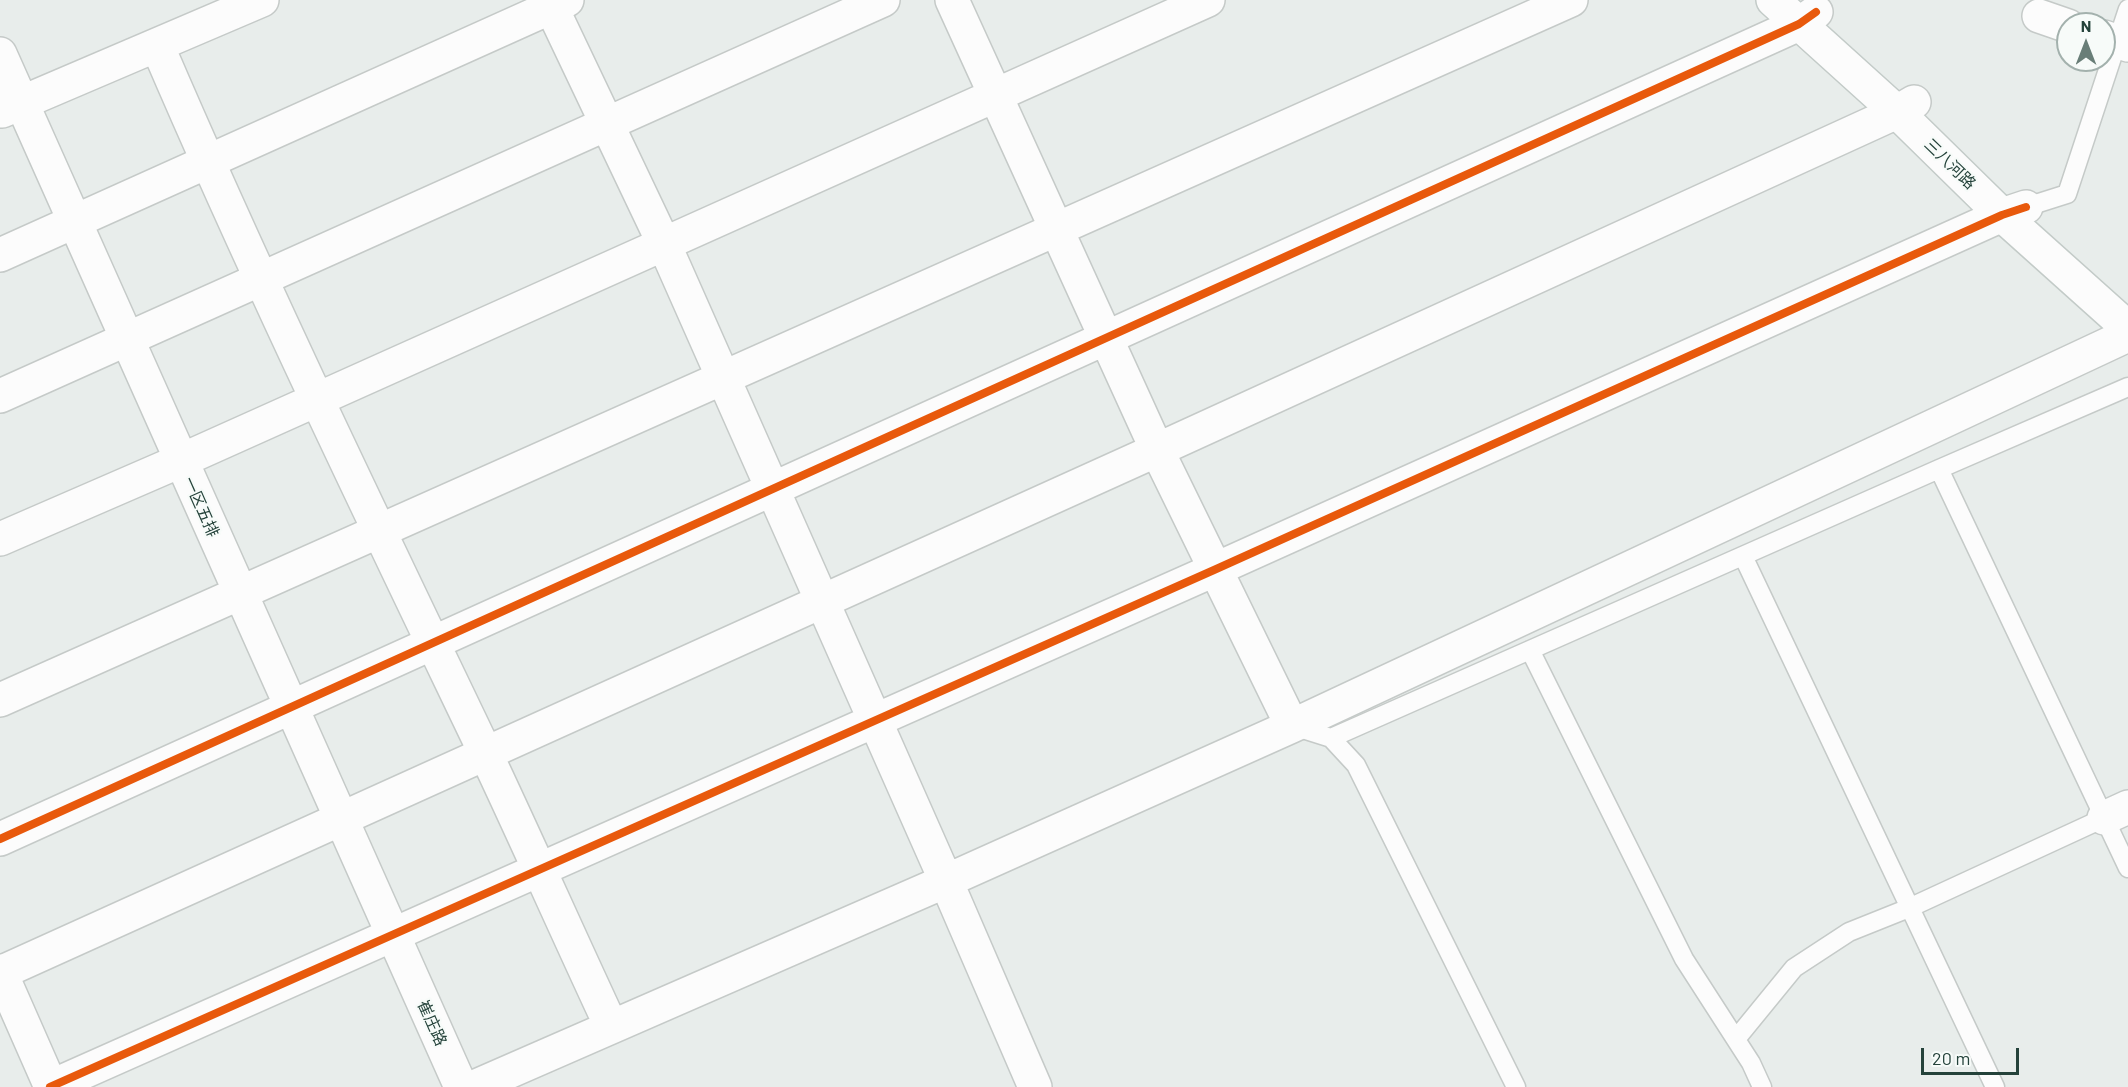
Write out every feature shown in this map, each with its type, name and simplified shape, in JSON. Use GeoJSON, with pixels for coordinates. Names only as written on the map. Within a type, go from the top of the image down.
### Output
{"type":"FeatureCollection","features":[{"type":"Feature","properties":{"kind":"street"},"geometry":{"type":"LineString","coordinates":[[11,107],[262,0]]}},
{"type":"Feature","properties":{"kind":"street"},"geometry":{"type":"LineString","coordinates":[[0,396],[883,0]]}},
{"type":"Feature","properties":{"kind":"street"},"geometry":{"type":"LineString","coordinates":[[952,0],[1157,450],[1292,726]]}},
{"type":"Feature","properties":{"kind":"street"},"geometry":{"type":"LineString","coordinates":[[0,539],[180,461],[1208,0]]}},
{"type":"Feature","properties":{"kind":"street"},"geometry":{"type":"LineString","coordinates":[[0,700],[1571,0]]}},
{"type":"Feature","properties":{"kind":"street","name":"三八河路"},"geometry":{"type":"LineString","coordinates":[[1773,0],[1806,12],[2014,211],[2128,328]]}},
{"type":"Feature","properties":{"kind":"street"},"geometry":{"type":"LineString","coordinates":[[0,255],[556,2],[607,124],[664,244],[946,881],[1027,1084]]}},
{"type":"Feature","properties":{"kind":"street"},"geometry":{"type":"LineString","coordinates":[[0,839],[1107,339],[1806,12]]}},
{"type":"Feature","properties":{"kind":"street"},"geometry":{"type":"LineString","coordinates":[[157,45],[207,162],[316,400],[485,753],[611,1026]]}},
{"type":"Feature","properties":{"kind":"street","name":"一区五排"},"geometry":{"type":"LineString","coordinates":[[0,54],[11,107],[74,222],[399,946]]}},
{"type":"Feature","properties":{"kind":"street"},"geometry":{"type":"LineString","coordinates":[[1906,107],[1157,450],[0,972],[50,1087],[399,946],[538,870],[874,722],[2014,211]]}},
{"type":"Feature","properties":{"kind":"street","name":"三八河路"},"geometry":{"type":"LineString","coordinates":[[2014,211],[2128,300]]}},
{"type":"Feature","properties":{"kind":"street"},"geometry":{"type":"LineString","coordinates":[[474,1087],[946,881],[1292,726],[2128,335]]}},
{"type":"Feature","properties":{"kind":"street","name":"崔庄路"},"geometry":{"type":"LineString","coordinates":[[399,946],[461,1087]]}},
{"type":"Feature","properties":{"kind":"lane"},"geometry":{"type":"LineString","coordinates":[[2116,41],[2128,9]]}},
{"type":"Feature","properties":{"kind":"lane"},"geometry":{"type":"LineString","coordinates":[[2014,211],[2067,194],[2106,72]]}},
{"type":"Feature","properties":{"kind":"lane"},"geometry":{"type":"LineString","coordinates":[[1331,738],[2128,387]]}},
{"type":"Feature","properties":{"kind":"lane"},"geometry":{"type":"LineString","coordinates":[[1939,469],[2116,812],[2128,868]]}},
{"type":"Feature","properties":{"kind":"lane"},"geometry":{"type":"LineString","coordinates":[[1743,556],[1995,1087]]}},
{"type":"Feature","properties":{"kind":"lane"},"geometry":{"type":"LineString","coordinates":[[1530,650],[1684,959],[1751,1063],[1762,1087]]}},
{"type":"Feature","properties":{"kind":"lane"},"geometry":{"type":"LineString","coordinates":[[1292,726],[1331,738],[1356,765],[1516,1087]]}},
{"type":"Feature","properties":{"kind":"lane"},"geometry":{"type":"LineString","coordinates":[[1736,1039],[1794,968],[1848,932],[1910,908],[2116,812]]}},
{"type":"Feature","properties":{"kind":"cycle path"},"geometry":{"type":"LineString","coordinates":[[0,839],[1799,24],[1816,12]]}},
{"type":"Feature","properties":{"kind":"cycle path"},"geometry":{"type":"LineString","coordinates":[[50,1087],[1214,570],[2002,215],[2026,207]]}}]}
